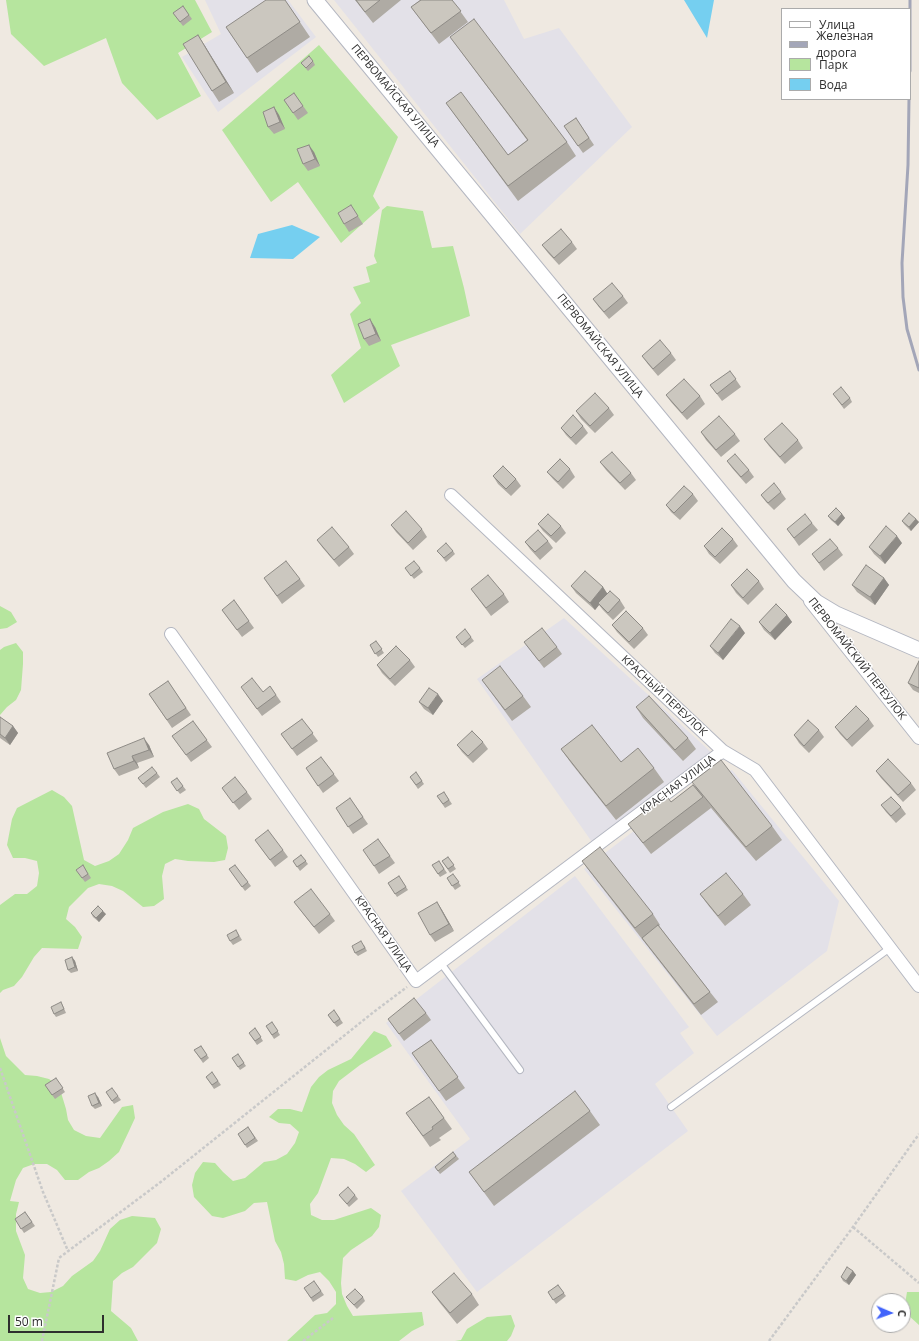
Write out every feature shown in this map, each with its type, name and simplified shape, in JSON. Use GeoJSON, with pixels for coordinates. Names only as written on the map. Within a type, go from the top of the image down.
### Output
{"type":"FeatureCollection","features":[{"type":"Feature","properties":{"kind":"street","name":"ПЕРВОМАЙСКАЯ УЛИЦА"},"geometry":{"type":"LineString","coordinates":[[315,0],[794,581],[816,602],[836,614],[919,650]]}},
{"type":"Feature","properties":{"kind":"street","name":"КРАСНЫЙ ПЕРЕУЛОК"},"geometry":{"type":"LineString","coordinates":[[451,495],[723,752],[755,770],[919,986]]}},
{"type":"Feature","properties":{"kind":"street","name":"ПЕРВОМАЙСКИЙ ПЕРЕУЛОК"},"geometry":{"type":"LineString","coordinates":[[794,581],[919,738]]}},
{"type":"Feature","properties":{"kind":"street","name":"КРАСНАЯ УЛИЦА"},"geometry":{"type":"LineString","coordinates":[[171,634],[416,981],[723,752]]}},
{"type":"Feature","properties":{"kind":"lane"},"geometry":{"type":"LineString","coordinates":[[671,1107],[890,948]]}},
{"type":"Feature","properties":{"kind":"lane"},"geometry":{"type":"LineString","coordinates":[[440,962],[520,1070]]}},
{"type":"Feature","properties":{"kind":"path"},"geometry":{"type":"LineString","coordinates":[[42,1341],[59,1258],[168,1176],[416,981]]}},
{"type":"Feature","properties":{"kind":"path"},"geometry":{"type":"LineString","coordinates":[[0,1068],[43,1192],[68,1251]]}},
{"type":"Feature","properties":{"kind":"path"},"geometry":{"type":"LineString","coordinates":[[769,1341],[853,1228],[919,1134]]}},
{"type":"Feature","properties":{"kind":"path"},"geometry":{"type":"LineString","coordinates":[[853,1228],[919,1283]]}},
{"type":"Feature","properties":{"kind":"path"},"geometry":{"type":"LineString","coordinates":[[303,1341],[333,1318]]}},
{"type":"Feature","properties":{"kind":"shaded area"},"geometry":{"type":"Polygon","coordinates":[[[205,0],[288,0],[316,37],[218,112],[182,57],[221,34],[205,0]]]}},
{"type":"Feature","properties":{"kind":"shaded area"},"geometry":{"type":"Polygon","coordinates":[[[334,0],[504,0],[524,39],[559,28],[632,127],[520,234],[334,0]]]}},
{"type":"Feature","properties":{"kind":"shaded area"},"geometry":{"type":"Polygon","coordinates":[[[564,618],[712,753],[592,842],[477,679],[564,618]]]}},
{"type":"Feature","properties":{"kind":"shaded area"},"geometry":{"type":"Polygon","coordinates":[[[732,770],[839,901],[827,951],[717,1036],[584,869],[693,786],[732,770]]]}},
{"type":"Feature","properties":{"kind":"shaded area"},"geometry":{"type":"Polygon","coordinates":[[[575,876],[689,1027],[680,1033],[694,1053],[655,1084],[688,1131],[477,1292],[401,1191],[470,1139],[386,1023],[575,876]]]}},
{"type":"Feature","properties":{"kind":"green space"},"geometry":{"type":"Polygon","coordinates":[[[6,0],[195,0],[212,32],[178,53],[201,96],[157,120],[122,83],[106,38],[44,66],[11,34],[6,0]]]}},
{"type":"Feature","properties":{"kind":"green space"},"geometry":{"type":"Polygon","coordinates":[[[319,45],[398,137],[373,196],[380,208],[341,243],[298,182],[271,202],[222,130],[319,45]]]}},
{"type":"Feature","properties":{"kind":"green space"},"geometry":{"type":"Polygon","coordinates":[[[387,206],[423,211],[432,248],[453,246],[470,316],[391,345],[400,366],[344,403],[331,375],[361,348],[350,314],[361,303],[353,287],[370,282],[366,267],[377,263],[374,256],[382,210],[387,206]]]}},
{"type":"Feature","properties":{"kind":"green space"},"geometry":{"type":"Polygon","coordinates":[[[0,606],[11,612],[17,622],[7,628],[0,629],[0,606]]]}},
{"type":"Feature","properties":{"kind":"green space"},"geometry":{"type":"Polygon","coordinates":[[[16,643],[23,652],[21,690],[16,700],[0,715],[0,650],[16,643]]]}},
{"type":"Feature","properties":{"kind":"green space"},"geometry":{"type":"Polygon","coordinates":[[[52,790],[64,797],[72,806],[84,860],[95,866],[109,861],[119,854],[128,840],[133,828],[163,812],[188,804],[199,809],[204,819],[226,836],[228,848],[225,860],[214,862],[175,859],[165,864],[162,876],[164,899],[154,906],[143,907],[123,891],[112,886],[99,884],[88,888],[69,907],[66,919],[75,927],[82,937],[78,949],[42,948],[14,986],[3,990],[0,993],[0,905],[15,894],[27,894],[37,886],[39,873],[37,861],[25,858],[13,858],[7,845],[12,819],[17,808],[52,790]]]}},
{"type":"Feature","properties":{"kind":"green space"},"geometry":{"type":"Polygon","coordinates":[[[374,1031],[386,1036],[392,1046],[360,1065],[339,1081],[333,1091],[332,1103],[337,1115],[344,1125],[354,1134],[375,1165],[366,1172],[355,1164],[344,1159],[331,1158],[318,1193],[310,1204],[311,1215],[322,1220],[334,1220],[371,1208],[381,1215],[379,1227],[372,1236],[351,1250],[343,1258],[341,1283],[342,1294],[353,1316],[422,1312],[424,1325],[412,1331],[399,1341],[287,1341],[315,1315],[327,1313],[336,1304],[336,1292],[329,1281],[320,1272],[308,1275],[296,1281],[285,1279],[284,1264],[281,1252],[275,1241],[267,1202],[254,1203],[245,1211],[223,1218],[212,1216],[194,1197],[192,1185],[195,1173],[203,1162],[215,1163],[233,1181],[245,1178],[264,1162],[276,1160],[287,1154],[295,1143],[299,1132],[290,1124],[279,1123],[269,1117],[278,1109],[290,1109],[302,1112],[311,1087],[319,1077],[328,1070],[351,1059],[374,1031]]]}},
{"type":"Feature","properties":{"kind":"green space"},"geometry":{"type":"Polygon","coordinates":[[[0,1038],[6,1056],[25,1075],[49,1079],[59,1086],[68,1120],[74,1130],[86,1136],[100,1138],[122,1107],[133,1105],[135,1118],[119,1152],[109,1161],[78,1180],[65,1180],[57,1170],[47,1164],[34,1164],[23,1168],[16,1180],[10,1201],[19,1202],[16,1214],[16,1231],[25,1255],[23,1278],[28,1289],[40,1293],[51,1292],[63,1286],[72,1276],[93,1261],[100,1251],[110,1229],[120,1220],[132,1216],[155,1218],[161,1229],[157,1243],[133,1267],[122,1273],[113,1281],[111,1311],[131,1328],[138,1341],[0,1341],[0,1038]]]}},
{"type":"Feature","properties":{"kind":"green space"},"geometry":{"type":"Polygon","coordinates":[[[919,1292],[919,1325],[911,1318],[911,1293],[907,1293],[919,1292]]]}},
{"type":"Feature","properties":{"kind":"green space"},"geometry":{"type":"Polygon","coordinates":[[[511,1315],[515,1326],[507,1341],[455,1341],[461,1340],[467,1329],[487,1317],[511,1315]]]}},
{"type":"Feature","properties":{"kind":"water"},"geometry":{"type":"Polygon","coordinates":[[[684,0],[714,0],[707,38],[684,0]]]}},
{"type":"Feature","properties":{"kind":"water"},"geometry":{"type":"Polygon","coordinates":[[[292,225],[320,237],[293,259],[250,258],[258,234],[292,225]]]}},
{"type":"Feature","properties":{"kind":"building"},"geometry":{"type":"Polygon","coordinates":[[[266,0],[285,0],[300,22],[247,58],[226,27],[266,0]]]}},
{"type":"Feature","properties":{"kind":"building"},"geometry":{"type":"Polygon","coordinates":[[[356,0],[380,0],[365,12],[356,0]]]}},
{"type":"Feature","properties":{"kind":"building"},"geometry":{"type":"Polygon","coordinates":[[[421,0],[452,0],[461,11],[431,33],[411,7],[421,0]]]}},
{"type":"Feature","properties":{"kind":"building"},"geometry":{"type":"Polygon","coordinates":[[[183,6],[189,15],[180,22],[173,13],[183,6]]]}},
{"type":"Feature","properties":{"kind":"building"},"geometry":{"type":"Polygon","coordinates":[[[474,19],[567,142],[508,186],[446,103],[461,92],[508,155],[528,140],[450,37],[474,19]]]}},
{"type":"Feature","properties":{"kind":"building"},"geometry":{"type":"Polygon","coordinates":[[[198,35],[226,82],[212,91],[183,44],[198,35]]]}},
{"type":"Feature","properties":{"kind":"building"},"geometry":{"type":"Polygon","coordinates":[[[309,56],[313,61],[306,68],[301,63],[309,56]]]}},
{"type":"Feature","properties":{"kind":"building"},"geometry":{"type":"Polygon","coordinates":[[[294,93],[303,106],[293,113],[284,100],[294,93]]]}},
{"type":"Feature","properties":{"kind":"building"},"geometry":{"type":"Polygon","coordinates":[[[274,107],[280,122],[268,127],[263,112],[274,107]]]}},
{"type":"Feature","properties":{"kind":"building"},"geometry":{"type":"Polygon","coordinates":[[[576,118],[589,138],[578,146],[564,126],[576,118]]]}},
{"type":"Feature","properties":{"kind":"building"},"geometry":{"type":"Polygon","coordinates":[[[309,145],[315,159],[303,164],[297,149],[309,145]]]}},
{"type":"Feature","properties":{"kind":"building"},"geometry":{"type":"Polygon","coordinates":[[[351,205],[358,216],[344,224],[338,213],[351,205]]]}},
{"type":"Feature","properties":{"kind":"building"},"geometry":{"type":"Polygon","coordinates":[[[561,229],[572,242],[554,258],[542,245],[561,229]]]}},
{"type":"Feature","properties":{"kind":"building"},"geometry":{"type":"Polygon","coordinates":[[[612,283],[623,296],[604,312],[593,299],[612,283]]]}},
{"type":"Feature","properties":{"kind":"building"},"geometry":{"type":"Polygon","coordinates":[[[370,319],[376,334],[364,339],[358,324],[370,319]]]}},
{"type":"Feature","properties":{"kind":"building"},"geometry":{"type":"Polygon","coordinates":[[[660,340],[671,353],[653,369],[642,356],[660,340]]]}},
{"type":"Feature","properties":{"kind":"building"},"geometry":{"type":"Polygon","coordinates":[[[730,371],[736,379],[717,394],[710,385],[730,371]]]}},
{"type":"Feature","properties":{"kind":"building"},"geometry":{"type":"Polygon","coordinates":[[[684,379],[700,396],[682,413],[666,395],[684,379]]]}},
{"type":"Feature","properties":{"kind":"building"},"geometry":{"type":"Polygon","coordinates":[[[841,387],[850,398],[842,405],[833,394],[841,387]]]}},
{"type":"Feature","properties":{"kind":"building"},"geometry":{"type":"Polygon","coordinates":[[[595,393],[609,408],[590,426],[576,411],[595,393]]]}},
{"type":"Feature","properties":{"kind":"building"},"geometry":{"type":"Polygon","coordinates":[[[573,415],[583,426],[571,438],[561,428],[573,415]]]}},
{"type":"Feature","properties":{"kind":"building"},"geometry":{"type":"Polygon","coordinates":[[[719,416],[735,434],[716,450],[701,432],[719,416]]]}},
{"type":"Feature","properties":{"kind":"building"},"geometry":{"type":"Polygon","coordinates":[[[782,423],[798,440],[780,457],[764,439],[782,423]]]}},
{"type":"Feature","properties":{"kind":"building"},"geometry":{"type":"Polygon","coordinates":[[[612,452],[631,473],[620,483],[600,462],[612,452]]]}},
{"type":"Feature","properties":{"kind":"building"},"geometry":{"type":"Polygon","coordinates":[[[735,454],[749,470],[741,477],[727,461],[735,454]]]}},
{"type":"Feature","properties":{"kind":"building"},"geometry":{"type":"Polygon","coordinates":[[[560,459],[570,469],[558,482],[547,472],[560,459]]]}},
{"type":"Feature","properties":{"kind":"building"},"geometry":{"type":"Polygon","coordinates":[[[503,466],[516,479],[506,489],[493,476],[503,466]]]}},
{"type":"Feature","properties":{"kind":"building"},"geometry":{"type":"Polygon","coordinates":[[[774,483],[781,492],[768,503],[761,495],[774,483]]]}},
{"type":"Feature","properties":{"kind":"building"},"geometry":{"type":"Polygon","coordinates":[[[684,486],[693,494],[674,513],[666,505],[684,486]]]}},
{"type":"Feature","properties":{"kind":"building"},"geometry":{"type":"Polygon","coordinates":[[[836,508],[842,514],[835,522],[828,516],[836,508]]]}},
{"type":"Feature","properties":{"kind":"building"},"geometry":{"type":"Polygon","coordinates":[[[406,511],[422,529],[408,543],[391,525],[406,511]]]}},
{"type":"Feature","properties":{"kind":"building"},"geometry":{"type":"Polygon","coordinates":[[[909,513],[916,519],[909,527],[902,521],[909,513]]]}},
{"type":"Feature","properties":{"kind":"building"},"geometry":{"type":"Polygon","coordinates":[[[548,514],[561,526],[551,536],[538,524],[548,514]]]}},
{"type":"Feature","properties":{"kind":"building"},"geometry":{"type":"Polygon","coordinates":[[[805,514],[812,523],[794,538],[787,529],[805,514]]]}},
{"type":"Feature","properties":{"kind":"building"},"geometry":{"type":"Polygon","coordinates":[[[886,526],[897,536],[880,556],[869,547],[886,526]]]}},
{"type":"Feature","properties":{"kind":"building"},"geometry":{"type":"Polygon","coordinates":[[[332,527],[349,547],[334,560],[317,540],[332,527]]]}},
{"type":"Feature","properties":{"kind":"building"},"geometry":{"type":"Polygon","coordinates":[[[722,528],[733,539],[715,557],[704,546],[722,528]]]}},
{"type":"Feature","properties":{"kind":"building"},"geometry":{"type":"Polygon","coordinates":[[[538,530],[548,541],[535,552],[525,542],[538,530]]]}},
{"type":"Feature","properties":{"kind":"building"},"geometry":{"type":"Polygon","coordinates":[[[830,539],[838,548],[819,563],[812,554],[830,539]]]}},
{"type":"Feature","properties":{"kind":"building"},"geometry":{"type":"Polygon","coordinates":[[[446,543],[453,551],[444,558],[437,551],[446,543]]]}},
{"type":"Feature","properties":{"kind":"building"},"geometry":{"type":"Polygon","coordinates":[[[286,561],[300,579],[277,596],[264,578],[286,561]]]}},
{"type":"Feature","properties":{"kind":"building"},"geometry":{"type":"Polygon","coordinates":[[[414,561],[420,568],[411,576],[405,568],[414,561]]]}},
{"type":"Feature","properties":{"kind":"building"},"geometry":{"type":"Polygon","coordinates":[[[866,565],[884,578],[870,597],[852,585],[866,565]]]}},
{"type":"Feature","properties":{"kind":"building"},"geometry":{"type":"Polygon","coordinates":[[[747,569],[759,581],[743,598],[731,585],[747,569]]]}},
{"type":"Feature","properties":{"kind":"building"},"geometry":{"type":"Polygon","coordinates":[[[585,571],[603,587],[590,603],[571,586],[585,571]]]}},
{"type":"Feature","properties":{"kind":"building"},"geometry":{"type":"Polygon","coordinates":[[[488,575],[504,594],[486,608],[471,589],[488,575]]]}},
{"type":"Feature","properties":{"kind":"building"},"geometry":{"type":"Polygon","coordinates":[[[610,591],[620,600],[608,613],[598,603],[610,591]]]}},
{"type":"Feature","properties":{"kind":"building"},"geometry":{"type":"Polygon","coordinates":[[[234,600],[249,621],[237,630],[222,610],[234,600]]]}},
{"type":"Feature","properties":{"kind":"building"},"geometry":{"type":"Polygon","coordinates":[[[776,604],[787,615],[770,633],[759,622],[776,604]]]}},
{"type":"Feature","properties":{"kind":"building"},"geometry":{"type":"Polygon","coordinates":[[[626,611],[643,628],[629,642],[612,625],[626,611]]]}},
{"type":"Feature","properties":{"kind":"building"},"geometry":{"type":"Polygon","coordinates":[[[731,619],[740,626],[718,653],[710,646],[731,619]]]}},
{"type":"Feature","properties":{"kind":"building"},"geometry":{"type":"Polygon","coordinates":[[[542,628],[557,647],[539,661],[524,642],[542,628]]]}},
{"type":"Feature","properties":{"kind":"building"},"geometry":{"type":"Polygon","coordinates":[[[465,629],[471,637],[462,645],[456,637],[465,629]]]}},
{"type":"Feature","properties":{"kind":"building"},"geometry":{"type":"Polygon","coordinates":[[[376,641],[382,649],[375,654],[370,645],[376,641]]]}},
{"type":"Feature","properties":{"kind":"building"},"geometry":{"type":"Polygon","coordinates":[[[396,646],[410,660],[390,679],[377,665],[396,646]]]}},
{"type":"Feature","properties":{"kind":"building"},"geometry":{"type":"Polygon","coordinates":[[[919,661],[919,688],[908,683],[919,661]]]}},
{"type":"Feature","properties":{"kind":"building"},"geometry":{"type":"Polygon","coordinates":[[[500,666],[523,696],[505,710],[482,680],[500,666]]]}},
{"type":"Feature","properties":{"kind":"building"},"geometry":{"type":"Polygon","coordinates":[[[252,678],[263,692],[270,686],[276,695],[257,709],[241,687],[252,678]]]}},
{"type":"Feature","properties":{"kind":"building"},"geometry":{"type":"Polygon","coordinates":[[[168,681],[186,708],[167,720],[149,694],[168,681]]]}},
{"type":"Feature","properties":{"kind":"building"},"geometry":{"type":"Polygon","coordinates":[[[429,688],[438,694],[428,708],[419,702],[429,688]]]}},
{"type":"Feature","properties":{"kind":"building"},"geometry":{"type":"Polygon","coordinates":[[[649,696],[688,738],[675,750],[636,707],[649,696]]]}},
{"type":"Feature","properties":{"kind":"building"},"geometry":{"type":"Polygon","coordinates":[[[856,706],[869,719],[847,740],[835,727],[856,706]]]}},
{"type":"Feature","properties":{"kind":"building"},"geometry":{"type":"Polygon","coordinates":[[[0,717],[13,726],[5,738],[0,734],[0,717]]]}},
{"type":"Feature","properties":{"kind":"building"},"geometry":{"type":"Polygon","coordinates":[[[302,719],[313,733],[292,749],[281,734],[302,719]]]}},
{"type":"Feature","properties":{"kind":"building"},"geometry":{"type":"Polygon","coordinates":[[[808,720],[819,730],[804,746],[794,735],[808,720]]]}},
{"type":"Feature","properties":{"kind":"building"},"geometry":{"type":"Polygon","coordinates":[[[193,721],[207,740],[186,755],[172,736],[193,721]]]}},
{"type":"Feature","properties":{"kind":"building"},"geometry":{"type":"Polygon","coordinates":[[[592,725],[621,762],[638,748],[654,768],[606,806],[561,749],[592,725]]]}},
{"type":"Feature","properties":{"kind":"building"},"geometry":{"type":"Polygon","coordinates":[[[472,731],[483,742],[468,756],[457,745],[472,731]]]}},
{"type":"Feature","properties":{"kind":"building"},"geometry":{"type":"Polygon","coordinates":[[[144,738],[149,750],[132,756],[134,761],[114,769],[107,753],[144,738]]]}},
{"type":"Feature","properties":{"kind":"building"},"geometry":{"type":"Polygon","coordinates":[[[321,757],[334,774],[318,786],[306,768],[321,757]]]}},
{"type":"Feature","properties":{"kind":"building"},"geometry":{"type":"Polygon","coordinates":[[[888,759],[911,783],[898,795],[876,771],[888,759]]]}},
{"type":"Feature","properties":{"kind":"building"},"geometry":{"type":"Polygon","coordinates":[[[721,760],[772,826],[746,847],[692,782],[721,760]]]}},
{"type":"Feature","properties":{"kind":"building"},"geometry":{"type":"Polygon","coordinates":[[[152,767],[157,773],[143,784],[138,778],[152,767]]]}},
{"type":"Feature","properties":{"kind":"building"},"geometry":{"type":"Polygon","coordinates":[[[416,772],[422,781],[416,785],[410,777],[416,772]]]}},
{"type":"Feature","properties":{"kind":"building"},"geometry":{"type":"Polygon","coordinates":[[[235,777],[247,792],[233,803],[222,788],[235,777]]]}},
{"type":"Feature","properties":{"kind":"building"},"geometry":{"type":"Polygon","coordinates":[[[177,778],[183,786],[177,791],[171,782],[177,778]]]}},
{"type":"Feature","properties":{"kind":"building"},"geometry":{"type":"Polygon","coordinates":[[[693,785],[703,797],[643,843],[628,824],[666,795],[671,802],[693,785]]]}},
{"type":"Feature","properties":{"kind":"building"},"geometry":{"type":"Polygon","coordinates":[[[444,792],[449,800],[443,804],[437,796],[444,792]]]}},
{"type":"Feature","properties":{"kind":"building"},"geometry":{"type":"Polygon","coordinates":[[[891,797],[901,807],[891,816],[881,805],[891,797]]]}},
{"type":"Feature","properties":{"kind":"building"},"geometry":{"type":"Polygon","coordinates":[[[350,798],[363,817],[348,827],[336,808],[350,798]]]}},
{"type":"Feature","properties":{"kind":"building"},"geometry":{"type":"Polygon","coordinates":[[[268,830],[283,850],[270,860],[255,840],[268,830]]]}},
{"type":"Feature","properties":{"kind":"building"},"geometry":{"type":"Polygon","coordinates":[[[378,839],[390,856],[374,866],[363,850],[378,839]]]}},
{"type":"Feature","properties":{"kind":"building"},"geometry":{"type":"Polygon","coordinates":[[[600,847],[653,914],[635,928],[582,861],[600,847]]]}},
{"type":"Feature","properties":{"kind":"building"},"geometry":{"type":"Polygon","coordinates":[[[301,855],[306,861],[297,867],[293,861],[301,855]]]}},
{"type":"Feature","properties":{"kind":"building"},"geometry":{"type":"Polygon","coordinates":[[[448,857],[454,865],[448,869],[442,861],[448,857]]]}},
{"type":"Feature","properties":{"kind":"building"},"geometry":{"type":"Polygon","coordinates":[[[439,861],[444,869],[438,874],[432,865],[439,861]]]}},
{"type":"Feature","properties":{"kind":"building"},"geometry":{"type":"Polygon","coordinates":[[[83,865],[88,874],[82,878],[76,870],[83,865]]]}},
{"type":"Feature","properties":{"kind":"building"},"geometry":{"type":"Polygon","coordinates":[[[235,865],[248,882],[242,887],[229,869],[235,865]]]}},
{"type":"Feature","properties":{"kind":"building"},"geometry":{"type":"Polygon","coordinates":[[[726,873],[743,894],[718,916],[700,894],[726,873]]]}},
{"type":"Feature","properties":{"kind":"building"},"geometry":{"type":"Polygon","coordinates":[[[453,874],[459,882],[452,886],[447,878],[453,874]]]}},
{"type":"Feature","properties":{"kind":"building"},"geometry":{"type":"Polygon","coordinates":[[[399,876],[406,887],[395,894],[388,883],[399,876]]]}},
{"type":"Feature","properties":{"kind":"building"},"geometry":{"type":"Polygon","coordinates":[[[311,889],[330,914],[314,927],[294,902],[311,889]]]}},
{"type":"Feature","properties":{"kind":"building"},"geometry":{"type":"Polygon","coordinates":[[[437,902],[449,924],[430,935],[418,913],[437,902]]]}},
{"type":"Feature","properties":{"kind":"building"},"geometry":{"type":"Polygon","coordinates":[[[98,906],[103,911],[96,918],[91,913],[98,906]]]}},
{"type":"Feature","properties":{"kind":"building"},"geometry":{"type":"Polygon","coordinates":[[[658,925],[710,992],[694,1004],[642,938],[658,925]]]}},
{"type":"Feature","properties":{"kind":"building"},"geometry":{"type":"Polygon","coordinates":[[[236,930],[239,936],[230,941],[227,935],[236,930]]]}},
{"type":"Feature","properties":{"kind":"building"},"geometry":{"type":"Polygon","coordinates":[[[361,941],[365,948],[355,953],[352,946],[361,941]]]}},
{"type":"Feature","properties":{"kind":"building"},"geometry":{"type":"Polygon","coordinates":[[[72,957],[75,967],[68,970],[65,960],[72,957]]]}},
{"type":"Feature","properties":{"kind":"building"},"geometry":{"type":"Polygon","coordinates":[[[414,998],[426,1013],[399,1034],[388,1019],[414,998]]]}},
{"type":"Feature","properties":{"kind":"building"},"geometry":{"type":"Polygon","coordinates":[[[61,1002],[64,1009],[54,1014],[51,1007],[61,1002]]]}},
{"type":"Feature","properties":{"kind":"building"},"geometry":{"type":"Polygon","coordinates":[[[334,1010],[340,1019],[334,1023],[328,1015],[334,1010]]]}},
{"type":"Feature","properties":{"kind":"building"},"geometry":{"type":"Polygon","coordinates":[[[272,1022],[278,1031],[272,1035],[266,1026],[272,1022]]]}},
{"type":"Feature","properties":{"kind":"building"},"geometry":{"type":"Polygon","coordinates":[[[255,1028],[261,1037],[255,1041],[249,1033],[255,1028]]]}},
{"type":"Feature","properties":{"kind":"building"},"geometry":{"type":"Polygon","coordinates":[[[431,1040],[458,1077],[439,1091],[412,1053],[431,1040]]]}},
{"type":"Feature","properties":{"kind":"building"},"geometry":{"type":"Polygon","coordinates":[[[201,1046],[207,1055],[201,1059],[194,1050],[201,1046]]]}},
{"type":"Feature","properties":{"kind":"building"},"geometry":{"type":"Polygon","coordinates":[[[238,1054],[244,1063],[238,1067],[232,1058],[238,1054]]]}},
{"type":"Feature","properties":{"kind":"building"},"geometry":{"type":"Polygon","coordinates":[[[212,1072],[218,1081],[212,1085],[206,1077],[212,1072]]]}},
{"type":"Feature","properties":{"kind":"building"},"geometry":{"type":"Polygon","coordinates":[[[56,1078],[63,1088],[52,1095],[45,1085],[56,1078]]]}},
{"type":"Feature","properties":{"kind":"building"},"geometry":{"type":"Polygon","coordinates":[[[112,1088],[118,1096],[112,1101],[106,1092],[112,1088]]]}},
{"type":"Feature","properties":{"kind":"building"},"geometry":{"type":"Polygon","coordinates":[[[575,1091],[590,1111],[484,1192],[469,1172],[575,1091]]]}},
{"type":"Feature","properties":{"kind":"building"},"geometry":{"type":"Polygon","coordinates":[[[95,1093],[99,1103],[92,1106],[88,1096],[95,1093]]]}},
{"type":"Feature","properties":{"kind":"building"},"geometry":{"type":"Polygon","coordinates":[[[429,1097],[444,1118],[423,1136],[406,1113],[429,1097]]]}},
{"type":"Feature","properties":{"kind":"building"},"geometry":{"type":"Polygon","coordinates":[[[248,1127],[255,1138],[245,1145],[238,1134],[248,1127]]]}},
{"type":"Feature","properties":{"kind":"building"},"geometry":{"type":"Polygon","coordinates":[[[453,1152],[456,1156],[438,1171],[435,1167],[453,1152]]]}},
{"type":"Feature","properties":{"kind":"building"},"geometry":{"type":"Polygon","coordinates":[[[348,1187],[355,1195],[347,1204],[339,1195],[348,1187]]]}},
{"type":"Feature","properties":{"kind":"building"},"geometry":{"type":"Polygon","coordinates":[[[25,1212],[32,1222],[21,1229],[15,1219],[25,1212]]]}},
{"type":"Feature","properties":{"kind":"building"},"geometry":{"type":"Polygon","coordinates":[[[847,1267],[853,1271],[846,1281],[841,1277],[847,1267]]]}},
{"type":"Feature","properties":{"kind":"building"},"geometry":{"type":"Polygon","coordinates":[[[454,1273],[472,1294],[450,1313],[432,1292],[454,1273]]]}},
{"type":"Feature","properties":{"kind":"building"},"geometry":{"type":"Polygon","coordinates":[[[314,1281],[321,1291],[311,1298],[304,1288],[314,1281]]]}},
{"type":"Feature","properties":{"kind":"building"},"geometry":{"type":"Polygon","coordinates":[[[558,1285],[564,1293],[553,1300],[548,1292],[558,1285]]]}},
{"type":"Feature","properties":{"kind":"building"},"geometry":{"type":"Polygon","coordinates":[[[355,1289],[363,1297],[354,1305],[346,1297],[355,1289]]]}},
{"type":"Feature","properties":{"kind":"railway"},"geometry":{"type":"LineString","coordinates":[[910,0],[910,8]]}},
{"type":"Feature","properties":{"kind":"railway"},"geometry":{"type":"LineString","coordinates":[[909,100],[908,165],[902,263],[903,297],[907,329],[919,370]]}}]}
